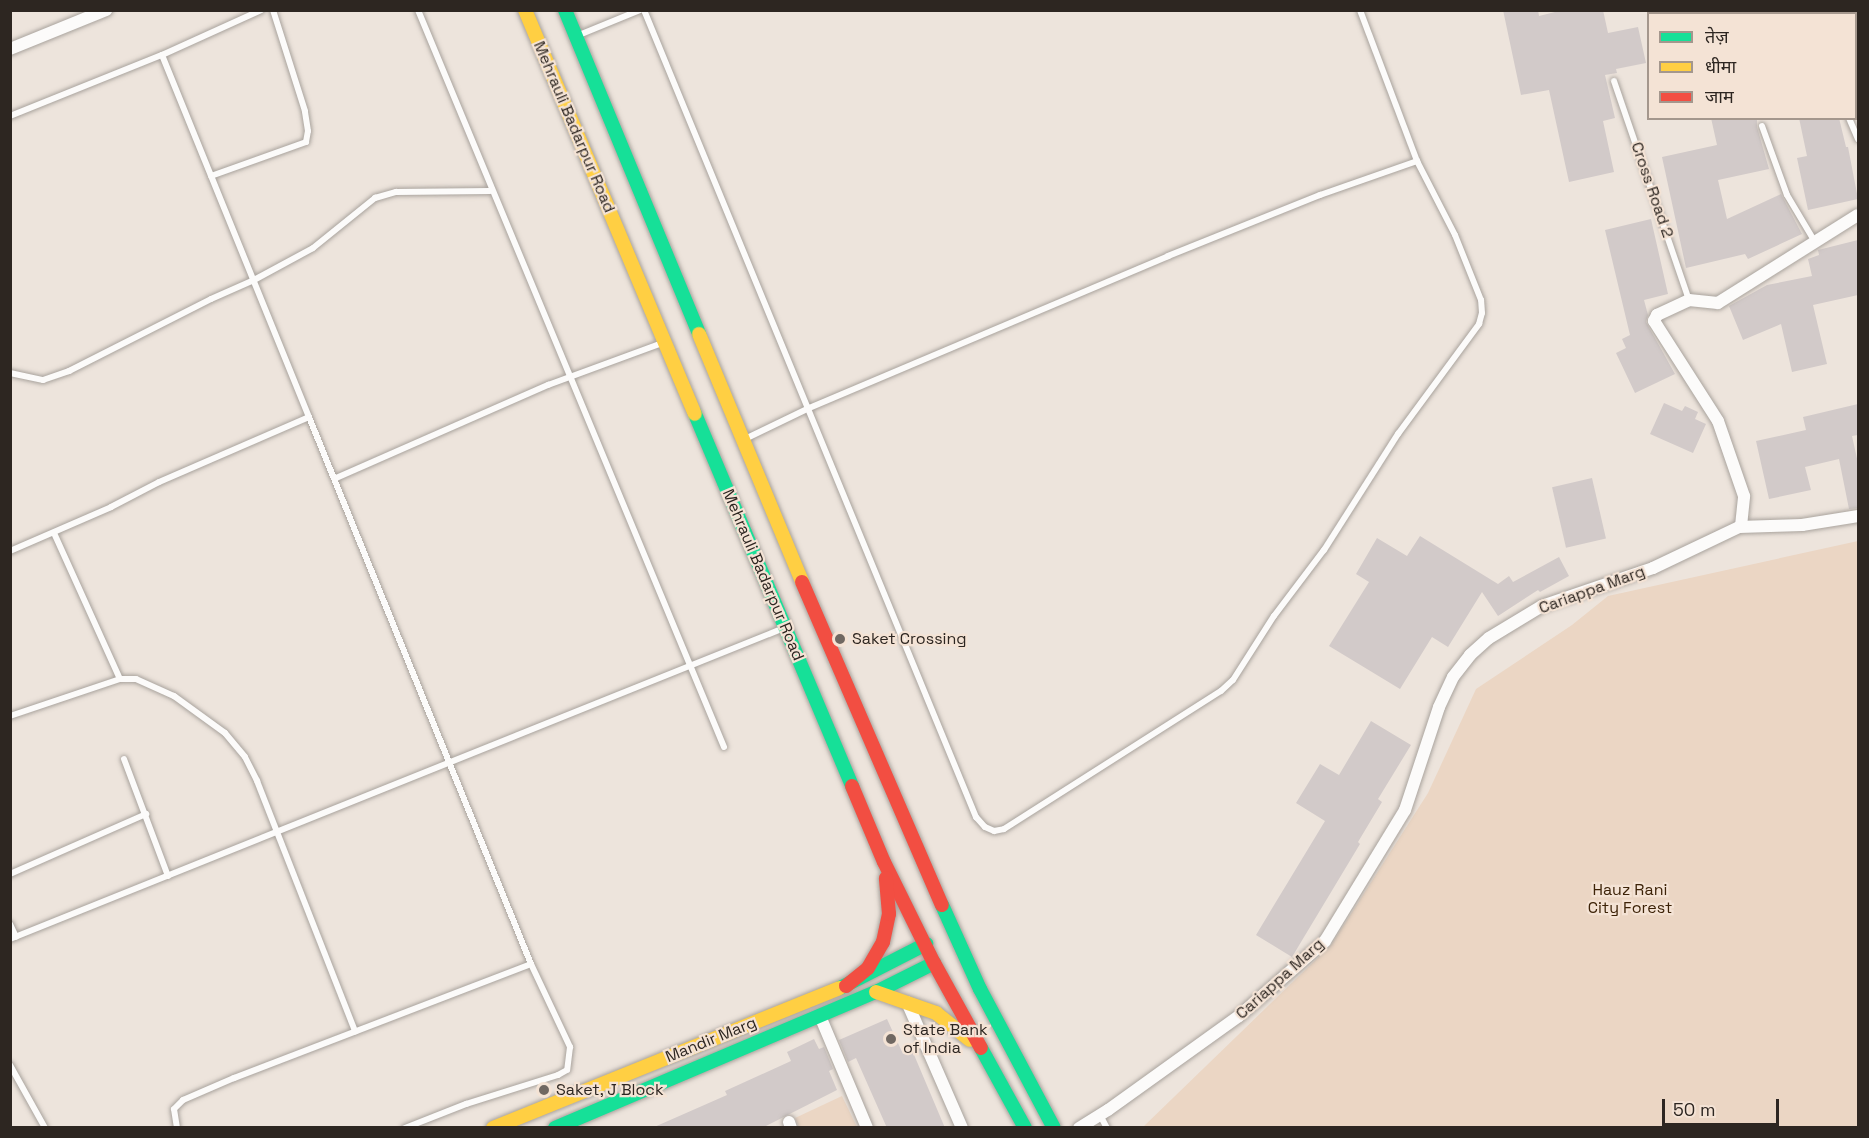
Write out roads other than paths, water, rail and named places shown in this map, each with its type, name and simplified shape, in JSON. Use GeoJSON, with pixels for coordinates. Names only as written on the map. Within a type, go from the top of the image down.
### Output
{"type":"FeatureCollection","features":[{"type":"Feature","properties":{"kind":"main road","name":"Mehrauli Badarpur Road"},"geometry":{"type":"LineString","coordinates":[[525,10],[664,342],[782,577],[980,989],[1054,1128]]}},
{"type":"Feature","properties":{"kind":"main road","name":"Mehrauli Badarpur Road"},"geometry":{"type":"LineString","coordinates":[[566,10],[742,440],[782,577],[785,628],[884,862],[979,1048],[1025,1128]]}},
{"type":"Feature","properties":{"kind":"main road"},"geometry":{"type":"LineString","coordinates":[[846,986],[868,968],[886,933],[889,904],[884,862]]}},
{"type":"Feature","properties":{"kind":"main road","name":"Mandir Marg"},"geometry":{"type":"LineString","coordinates":[[493,1128],[846,986],[926,944]]}},
{"type":"Feature","properties":{"kind":"main road","name":"Mandir Marg"},"geometry":{"type":"LineString","coordinates":[[555,1128],[876,992],[934,963]]}},
{"type":"Feature","properties":{"kind":"main road"},"geometry":{"type":"LineString","coordinates":[[876,992],[936,1013],[979,1048]]}},
{"type":"Feature","properties":{"kind":"street"},"geometry":{"type":"LineString","coordinates":[[10,49],[106,10]]}},
{"type":"Feature","properties":{"kind":"street"},"geometry":{"type":"LineString","coordinates":[[1858,215],[1718,303],[1689,300],[1657,315],[1653,321],[1719,421],[1744,496],[1739,527],[1802,525],[1858,516]]}},
{"type":"Feature","properties":{"kind":"street","name":"Cariappa Marg"},"geometry":{"type":"LineString","coordinates":[[1079,1128],[1239,1016],[1325,940],[1405,810],[1439,707],[1453,677],[1470,655],[1490,638],[1542,606],[1653,568],[1739,527]]}},
{"type":"Feature","properties":{"kind":"street"},"geometry":{"type":"LineString","coordinates":[[906,1001],[962,1128]]}},
{"type":"Feature","properties":{"kind":"street"},"geometry":{"type":"LineString","coordinates":[[820,1016],[867,1128]]}},
{"type":"Feature","properties":{"kind":"lane"},"geometry":{"type":"LineString","coordinates":[[10,116],[162,55],[261,10]]}},
{"type":"Feature","properties":{"kind":"lane"},"geometry":{"type":"LineString","coordinates":[[211,176],[306,142],[308,131],[305,111],[273,10]]}},
{"type":"Feature","properties":{"kind":"lane"},"geometry":{"type":"LineString","coordinates":[[418,10],[490,191],[723,747]]}},
{"type":"Feature","properties":{"kind":"lane"},"geometry":{"type":"LineString","coordinates":[[576,36],[642,10],[691,132],[809,408],[976,816],[985,827],[994,831],[1004,829],[1221,691],[1233,680],[1274,616],[1335,534],[1398,434],[1475,332],[1482,313],[1481,300],[1455,235],[1417,160],[1359,10]]}},
{"type":"Feature","properties":{"kind":"lane"},"geometry":{"type":"LineString","coordinates":[[162,55],[336,478],[531,964],[567,1037],[570,1056],[567,1070],[405,1128]]}},
{"type":"Feature","properties":{"kind":"lane","name":"Cross Road 2"},"geometry":{"type":"LineString","coordinates":[[1614,81],[1689,300]]}},
{"type":"Feature","properties":{"kind":"lane"},"geometry":{"type":"LineString","coordinates":[[1850,120],[1858,139]]}},
{"type":"Feature","properties":{"kind":"lane"},"geometry":{"type":"LineString","coordinates":[[1762,126],[1787,195],[1815,242]]}},
{"type":"Feature","properties":{"kind":"lane"},"geometry":{"type":"LineString","coordinates":[[742,440],[809,408],[1168,256],[1320,195],[1417,160]]}},
{"type":"Feature","properties":{"kind":"lane"},"geometry":{"type":"LineString","coordinates":[[10,373],[43,380],[69,372],[313,248],[375,198],[396,192],[490,191]]}},
{"type":"Feature","properties":{"kind":"lane"},"geometry":{"type":"LineString","coordinates":[[336,478],[568,378],[664,342]]}},
{"type":"Feature","properties":{"kind":"lane"},"geometry":{"type":"LineString","coordinates":[[10,551],[111,507],[159,482],[309,417]]}},
{"type":"Feature","properties":{"kind":"lane"},"geometry":{"type":"LineString","coordinates":[[54,533],[120,679]]}},
{"type":"Feature","properties":{"kind":"lane"},"geometry":{"type":"LineString","coordinates":[[10,924],[13,938],[785,628]]}},
{"type":"Feature","properties":{"kind":"lane"},"geometry":{"type":"LineString","coordinates":[[10,716],[120,679],[136,679],[154,686],[205,716],[225,733],[245,757],[278,833],[355,1031]]}},
{"type":"Feature","properties":{"kind":"lane"},"geometry":{"type":"LineString","coordinates":[[124,759],[168,876]]}},
{"type":"Feature","properties":{"kind":"lane"},"geometry":{"type":"LineString","coordinates":[[10,874],[146,814]]}},
{"type":"Feature","properties":{"kind":"lane"},"geometry":{"type":"LineString","coordinates":[[177,1128],[174,1109],[183,1100],[531,964]]}},
{"type":"Feature","properties":{"kind":"lane"},"geometry":{"type":"LineString","coordinates":[[10,1065],[45,1128]]}},
{"type":"Feature","properties":{"kind":"lane"},"geometry":{"type":"LineString","coordinates":[[1100,1115],[1107,1128]]}},
{"type":"Feature","properties":{"kind":"place","name":"Saket Crossing"},"geometry":{"type":"Point","coordinates":[840,639]}},
{"type":"Feature","properties":{"kind":"place","name":"State Bank of India"},"geometry":{"type":"Point","coordinates":[891,1039]}},
{"type":"Feature","properties":{"kind":"place","name":"Saket, J Block"},"geometry":{"type":"Point","coordinates":[544,1090]}},
{"type":"Feature","properties":{"kind":"park label","name":"Hauz Rani City Forest"},"geometry":{"type":"Point","coordinates":[1630,899]}}]}
